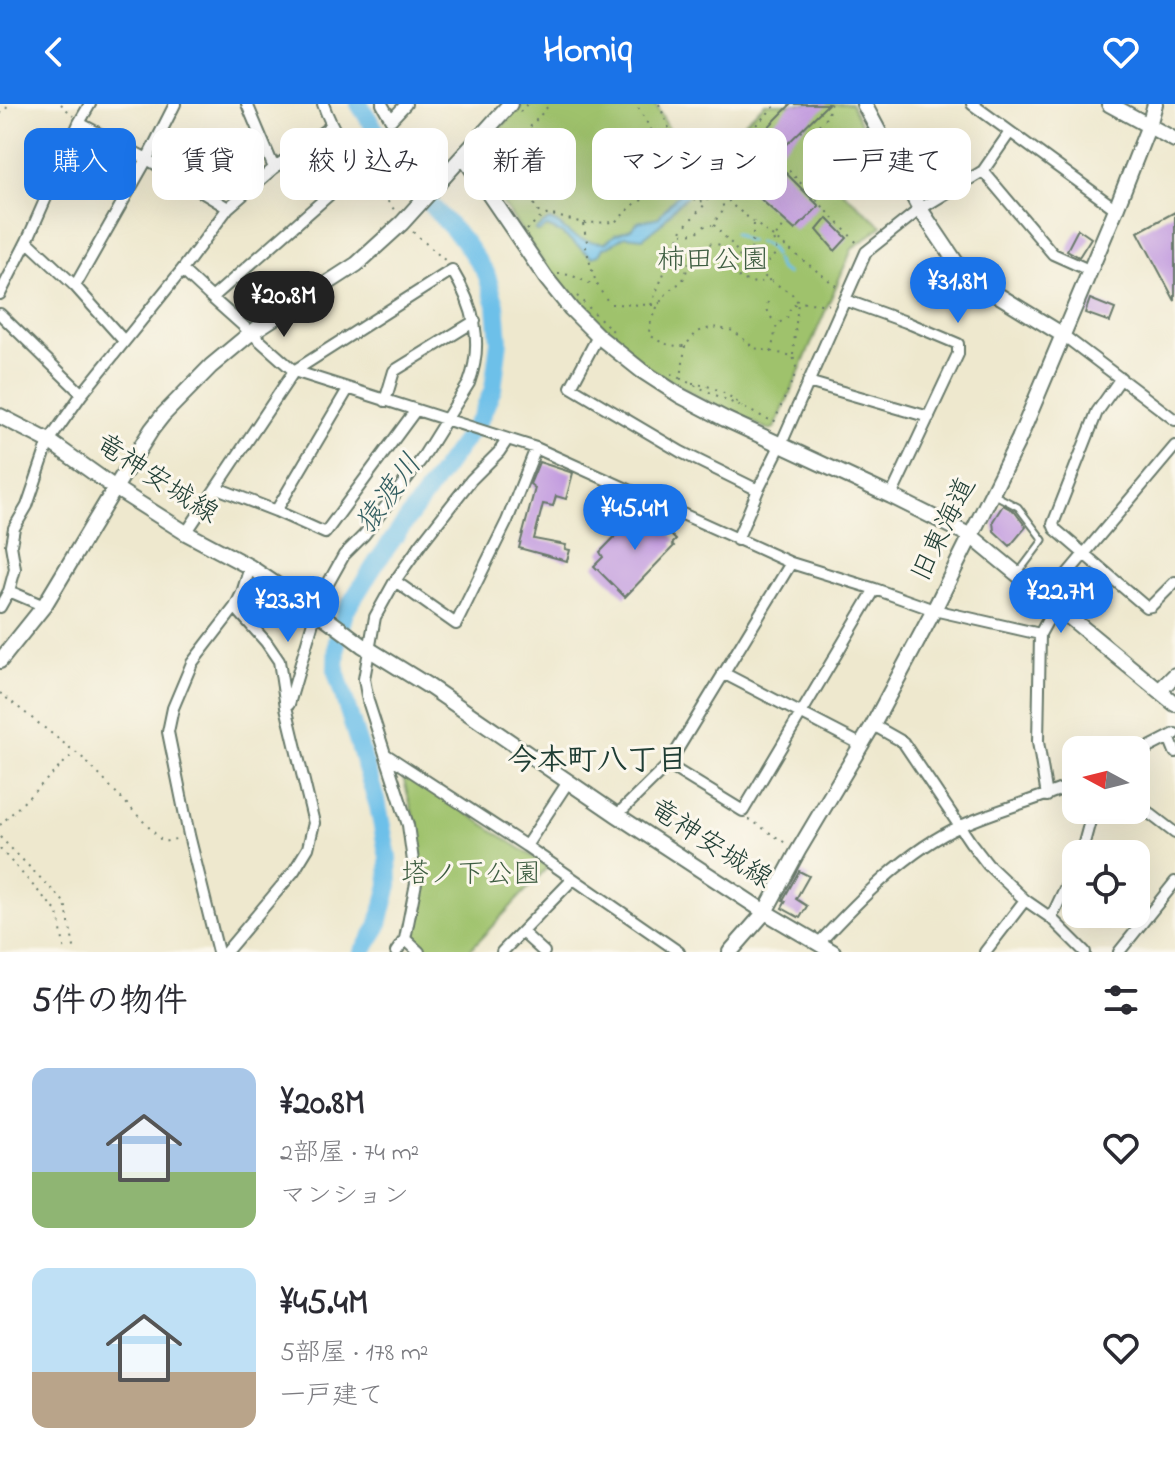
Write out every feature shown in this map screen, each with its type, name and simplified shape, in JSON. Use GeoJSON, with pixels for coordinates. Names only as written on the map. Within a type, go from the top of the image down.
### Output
{"type":"FeatureCollection","features":[{"type":"Feature","properties":{"kind":"street"},"geometry":{"type":"LineString","coordinates":[[0,294],[90,104]]}},
{"type":"Feature","properties":{"kind":"street"},"geometry":{"type":"LineString","coordinates":[[75,286],[175,104]]}},
{"type":"Feature","properties":{"kind":"street"},"geometry":{"type":"LineString","coordinates":[[247,104],[274,168]]}},
{"type":"Feature","properties":{"kind":"street"},"geometry":{"type":"LineString","coordinates":[[212,298],[361,167],[341,144],[323,104]]}},
{"type":"Feature","properties":{"kind":"street"},"geometry":{"type":"LineString","coordinates":[[382,104],[391,120],[406,104]]}},
{"type":"Feature","properties":{"kind":"street"},"geometry":{"type":"LineString","coordinates":[[864,104],[920,209],[957,264],[993,292],[1063,335],[1175,420]]}},
{"type":"Feature","properties":{"kind":"street"},"geometry":{"type":"LineString","coordinates":[[972,104],[1116,209]]}},
{"type":"Feature","properties":{"kind":"street"},"geometry":{"type":"LineString","coordinates":[[1109,104],[1175,140]]}},
{"type":"Feature","properties":{"kind":"street","name":"旧東海道"},"geometry":{"type":"LineString","coordinates":[[730,952],[765,912],[873,725],[934,610],[1019,439],[1091,271],[1155,104]]}},
{"type":"Feature","properties":{"kind":"street"},"geometry":{"type":"LineString","coordinates":[[0,661],[44,606],[163,415],[211,366],[252,332],[357,264],[405,221],[463,156],[514,110]]}},
{"type":"Feature","properties":{"kind":"street"},"geometry":{"type":"LineString","coordinates":[[79,123],[147,159],[228,208]]}},
{"type":"Feature","properties":{"kind":"street"},"geometry":{"type":"LineString","coordinates":[[0,607],[9,591],[15,569],[11,545],[14,528],[27,506],[49,441],[82,394],[228,208],[274,168],[331,126]]}},
{"type":"Feature","properties":{"kind":"street"},"geometry":{"type":"LineString","coordinates":[[737,540],[866,252],[920,209],[983,171],[1010,132]]}},
{"type":"Feature","properties":{"kind":"street"},"geometry":{"type":"LineString","coordinates":[[463,156],[546,278],[571,309],[598,336],[642,371],[725,419],[971,536],[1175,704]]}},
{"type":"Feature","properties":{"kind":"street"},"geometry":{"type":"LineString","coordinates":[[983,171],[1053,254],[1091,271]]}},
{"type":"Feature","properties":{"kind":"street"},"geometry":{"type":"LineString","coordinates":[[27,241],[75,286],[124,341]]}},
{"type":"Feature","properties":{"kind":"street"},"geometry":{"type":"LineString","coordinates":[[182,270],[294,371],[536,448],[791,563],[934,610],[1040,634]]}},
{"type":"Feature","properties":{"kind":"street"},"geometry":{"type":"LineString","coordinates":[[186,533],[294,371],[452,270],[475,321],[476,342],[469,383],[449,422],[364,535],[344,555],[320,598],[320,615],[286,707]]}},
{"type":"Feature","properties":{"kind":"street"},"geometry":{"type":"LineString","coordinates":[[844,301],[958,344],[958,354],[891,496]]}},
{"type":"Feature","properties":{"kind":"street"},"geometry":{"type":"LineString","coordinates":[[0,314],[82,394]]}},
{"type":"Feature","properties":{"kind":"street"},"geometry":{"type":"LineString","coordinates":[[385,401],[394,371],[475,321]]}},
{"type":"Feature","properties":{"kind":"street"},"geometry":{"type":"LineString","coordinates":[[598,336],[571,387],[681,452],[758,490]]}},
{"type":"Feature","properties":{"kind":"street"},"geometry":{"type":"LineString","coordinates":[[1121,378],[1097,412],[1053,524],[1146,607],[1151,606],[1175,582]]}},
{"type":"Feature","properties":{"kind":"street"},"geometry":{"type":"LineString","coordinates":[[810,379],[929,417]]}},
{"type":"Feature","properties":{"kind":"street"},"geometry":{"type":"LineString","coordinates":[[276,511],[348,389]]}},
{"type":"Feature","properties":{"kind":"street"},"geometry":{"type":"LineString","coordinates":[[217,488],[325,533],[415,411]]}},
{"type":"Feature","properties":{"kind":"street","name":"竜神安城線"},"geometry":{"type":"LineString","coordinates":[[0,416],[49,441],[186,533],[250,567],[617,815],[765,912],[833,952]]}},
{"type":"Feature","properties":{"kind":"street"},"geometry":{"type":"LineString","coordinates":[[396,952],[405,939],[416,883],[413,851],[408,825],[368,701],[364,679],[366,648],[375,617],[395,581],[471,480],[499,452],[503,439]]}},
{"type":"Feature","properties":{"kind":"street"},"geometry":{"type":"LineString","coordinates":[[1047,796],[1038,742],[1040,634],[1052,602],[1084,554],[1175,446]]}},
{"type":"Feature","properties":{"kind":"street"},"geometry":{"type":"LineString","coordinates":[[395,581],[456,624],[507,521],[536,448]]}},
{"type":"Feature","properties":{"kind":"street"},"geometry":{"type":"LineString","coordinates":[[617,815],[668,765],[791,563]]}},
{"type":"Feature","properties":{"kind":"street"},"geometry":{"type":"LineString","coordinates":[[218,952],[168,732],[173,708],[192,663],[235,607],[250,567]]}},
{"type":"Feature","properties":{"kind":"street"},"geometry":{"type":"LineString","coordinates":[[668,765],[743,811],[875,589]]}},
{"type":"Feature","properties":{"kind":"street"},"geometry":{"type":"LineString","coordinates":[[9,591],[44,606]]}},
{"type":"Feature","properties":{"kind":"street"},"geometry":{"type":"LineString","coordinates":[[226,952],[294,871],[308,848],[314,823],[286,707],[279,661],[235,607]]}},
{"type":"Feature","properties":{"kind":"street"},"geometry":{"type":"LineString","coordinates":[[723,673],[860,744]]}},
{"type":"Feature","properties":{"kind":"street"},"geometry":{"type":"LineString","coordinates":[[1159,691],[1175,675]]}},
{"type":"Feature","properties":{"kind":"street"},"geometry":{"type":"LineString","coordinates":[[873,725],[903,742],[988,865],[1025,900],[1051,918],[1085,952]]}},
{"type":"Feature","properties":{"kind":"street"},"geometry":{"type":"LineString","coordinates":[[1150,747],[1172,736],[1175,752]]}},
{"type":"Feature","properties":{"kind":"street"},"geometry":{"type":"LineString","coordinates":[[385,754],[526,846],[679,952]]}},
{"type":"Feature","properties":{"kind":"street"},"geometry":{"type":"LineString","coordinates":[[526,846],[568,782]]}},
{"type":"Feature","properties":{"kind":"street"},"geometry":{"type":"LineString","coordinates":[[819,943],[867,893],[934,840],[961,826],[1062,789]]}},
{"type":"Feature","properties":{"kind":"street"},"geometry":{"type":"LineString","coordinates":[[1150,814],[1175,833]]}},
{"type":"Feature","properties":{"kind":"street"},"geometry":{"type":"LineString","coordinates":[[502,952],[572,880]]}},
{"type":"Feature","properties":{"kind":"street"},"geometry":{"type":"LineString","coordinates":[[1119,952],[1175,882]]}},
{"type":"Feature","properties":{"kind":"street"},"geometry":{"type":"LineString","coordinates":[[1051,918],[1062,895]]}},
{"type":"Feature","properties":{"kind":"street"},"geometry":{"type":"LineString","coordinates":[[985,952],[1025,900]]}},
{"type":"Feature","properties":{"kind":"street"},"geometry":{"type":"LineString","coordinates":[[522,932],[544,952]]}},
{"type":"Feature","properties":{"kind":"street"},"geometry":{"type":"LineString","coordinates":[[405,939],[419,952]]}},
{"type":"Feature","properties":{"kind":"lane"},"geometry":{"type":"LineString","coordinates":[[992,494],[1018,507],[1043,540],[1017,573]]}},
{"type":"Feature","properties":{"kind":"path"},"geometry":{"type":"LineString","coordinates":[[0,114],[11,104]]}},
{"type":"Feature","properties":{"kind":"path"},"geometry":{"type":"LineString","coordinates":[[61,104],[79,123]]}},
{"type":"Feature","properties":{"kind":"path"},"geometry":{"type":"LineString","coordinates":[[514,110],[527,104]]}},
{"type":"Feature","properties":{"kind":"path"},"geometry":{"type":"LineString","coordinates":[[529,128],[550,104]]}},
{"type":"Feature","properties":{"kind":"path"},"geometry":{"type":"LineString","coordinates":[[636,104],[650,128]]}},
{"type":"Feature","properties":{"kind":"path"},"geometry":{"type":"LineString","coordinates":[[659,104],[669,128]]}},
{"type":"Feature","properties":{"kind":"path"},"geometry":{"type":"LineString","coordinates":[[753,128],[777,104]]}},
{"type":"Feature","properties":{"kind":"path"},"geometry":{"type":"LineString","coordinates":[[801,131],[807,136],[828,116],[831,104]]}},
{"type":"Feature","properties":{"kind":"path"},"geometry":{"type":"LineString","coordinates":[[787,169],[866,252]]}},
{"type":"Feature","properties":{"kind":"path"},"geometry":{"type":"LineString","coordinates":[[530,200],[541,218]]}},
{"type":"Feature","properties":{"kind":"path"},"geometry":{"type":"LineString","coordinates":[[527,230],[548,214],[583,223],[615,222],[642,200]]}},
{"type":"Feature","properties":{"kind":"path"},"geometry":{"type":"LineString","coordinates":[[696,200],[707,202]]}},
{"type":"Feature","properties":{"kind":"path"},"geometry":{"type":"LineString","coordinates":[[714,225],[724,210],[722,200]]}},
{"type":"Feature","properties":{"kind":"path"},"geometry":{"type":"LineString","coordinates":[[728,200],[844,301]]}},
{"type":"Feature","properties":{"kind":"path"},"geometry":{"type":"LineString","coordinates":[[651,305],[682,229],[707,202]]}},
{"type":"Feature","properties":{"kind":"path"},"geometry":{"type":"LineString","coordinates":[[583,223],[590,263],[597,285],[607,300],[611,304],[661,303]]}},
{"type":"Feature","properties":{"kind":"path"},"geometry":{"type":"LineString","coordinates":[[754,223],[751,252],[758,265],[765,277],[792,294],[798,302],[793,356],[797,369],[810,379]]}},
{"type":"Feature","properties":{"kind":"path"},"geometry":{"type":"LineString","coordinates":[[773,239],[787,223]]}},
{"type":"Feature","properties":{"kind":"path"},"geometry":{"type":"LineString","coordinates":[[680,234],[696,233],[706,225],[714,225]]}},
{"type":"Feature","properties":{"kind":"path"},"geometry":{"type":"LineString","coordinates":[[714,225],[724,238],[735,245],[740,258],[758,265],[771,260],[777,251],[773,239]]}},
{"type":"Feature","properties":{"kind":"path"},"geometry":{"type":"LineString","coordinates":[[685,346],[660,343],[649,334],[649,323],[668,291],[683,280],[698,247],[717,244],[726,248],[740,279],[755,283],[770,280]]}},
{"type":"Feature","properties":{"kind":"path"},"geometry":{"type":"LineString","coordinates":[[546,278],[574,275],[586,283],[597,285]]}},
{"type":"Feature","properties":{"kind":"path"},"geometry":{"type":"LineString","coordinates":[[576,295],[619,336]]}},
{"type":"Feature","properties":{"kind":"path"},"geometry":{"type":"LineString","coordinates":[[771,352],[777,324],[787,318],[791,306],[798,302],[821,305],[844,301]]}},
{"type":"Feature","properties":{"kind":"path"},"geometry":{"type":"LineString","coordinates":[[768,302],[766,308],[769,316],[777,324]]}},
{"type":"Feature","properties":{"kind":"path"},"geometry":{"type":"LineString","coordinates":[[681,379],[685,346],[697,332],[713,327],[734,331],[754,348],[793,356]]}},
{"type":"Feature","properties":{"kind":"path"},"geometry":{"type":"LineString","coordinates":[[667,372],[774,422],[797,369]]}},
{"type":"Feature","properties":{"kind":"path"},"geometry":{"type":"LineString","coordinates":[[690,384],[701,384],[723,392],[743,409]]}},
{"type":"Feature","properties":{"kind":"path"},"geometry":{"type":"LineString","coordinates":[[0,693],[75,752],[163,842],[189,835]]}},
{"type":"Feature","properties":{"kind":"path"},"geometry":{"type":"LineString","coordinates":[[0,825],[75,752]]}},
{"type":"Feature","properties":{"kind":"path"},"geometry":{"type":"LineString","coordinates":[[743,811],[745,816],[798,851]]}},
{"type":"Feature","properties":{"kind":"path"},"geometry":{"type":"LineString","coordinates":[[0,837],[65,903],[75,952]]}},
{"type":"Feature","properties":{"kind":"path"},"geometry":{"type":"LineString","coordinates":[[0,849],[58,913],[65,952]]}},
{"type":"Feature","properties":{"kind":"green space","name":"柿田公園"},"geometry":{"type":"Polygon","coordinates":[[[523,104],[655,104],[668,128],[592,128],[592,200],[787,200],[787,128],[738,128],[765,104],[851,104],[863,128],[803,128],[803,200],[852,200],[882,226],[852,249],[775,428],[769,430],[700,398],[644,365],[557,282],[500,200],[576,200],[576,128],[501,128],[523,104]]]}},
{"type":"Feature","properties":{"kind":"green space","name":"塔ノ下公園"},"geometry":{"type":"Polygon","coordinates":[[[405,772],[548,867],[468,952],[426,952],[410,936],[421,872],[419,837],[402,773],[405,772]]]}},
{"type":"Feature","properties":{"kind":"water"},"geometry":{"type":"Polygon","coordinates":[[[673,200],[683,200],[643,238],[625,236],[592,257],[561,233],[547,227],[538,232],[535,230],[549,220],[579,238],[605,243],[638,222],[659,217],[673,200]]]}},
{"type":"Feature","properties":{"kind":"building"},"geometry":{"type":"Polygon","coordinates":[[[791,104],[828,104],[787,144],[787,128],[767,128],[791,104]]]}},
{"type":"Feature","properties":{"kind":"building"},"geometry":{"type":"Polygon","coordinates":[[[787,174],[803,190],[803,200],[813,200],[819,206],[795,230],[762,200],[787,200],[787,174]]]}},
{"type":"Feature","properties":{"kind":"building"},"geometry":{"type":"Polygon","coordinates":[[[1175,212],[1175,301],[1138,232],[1175,212]]]}},
{"type":"Feature","properties":{"kind":"building"},"geometry":{"type":"Polygon","coordinates":[[[827,218],[847,238],[835,251],[817,230],[827,218]]]}},
{"type":"Feature","properties":{"kind":"building"},"geometry":{"type":"Polygon","coordinates":[[[1078,229],[1091,238],[1079,257],[1067,250],[1078,229]]]}},
{"type":"Feature","properties":{"kind":"building"},"geometry":{"type":"Polygon","coordinates":[[[1090,299],[1115,309],[1110,322],[1085,313],[1090,299]]]}},
{"type":"Feature","properties":{"kind":"building"},"geometry":{"type":"Polygon","coordinates":[[[539,462],[573,473],[566,499],[556,496],[553,506],[543,504],[534,539],[566,545],[565,549],[570,550],[567,561],[519,548],[535,488],[530,484],[539,462]]]}},
{"type":"Feature","properties":{"kind":"building"},"geometry":{"type":"Polygon","coordinates":[[[1003,505],[1014,511],[1026,527],[1010,546],[994,531],[993,521],[1003,505]]]}},
{"type":"Feature","properties":{"kind":"building"},"geometry":{"type":"Polygon","coordinates":[[[643,508],[676,540],[672,544],[674,546],[625,597],[594,566],[603,557],[600,552],[643,508]]]}},
{"type":"Feature","properties":{"kind":"building"},"geometry":{"type":"Polygon","coordinates":[[[799,871],[809,876],[796,899],[807,906],[800,918],[782,908],[786,901],[783,900],[799,871]]]}},
{"type":"Feature","properties":{"kind":"waterway","name":"猿渡川"},"geometry":{"type":"LineString","coordinates":[[359,104],[406,178],[463,240],[486,273],[496,305],[499,341],[493,389],[481,417],[378,560],[345,612],[337,641],[336,672],[378,806],[388,857],[389,885],[378,927],[362,952]]}},
{"type":"Feature","properties":{"kind":"waterway"},"geometry":{"type":"LineString","coordinates":[[734,233],[750,241]]}},
{"type":"Feature","properties":{"kind":"waterway"},"geometry":{"type":"LineString","coordinates":[[757,242],[767,246],[774,255]]}},
{"type":"Feature","properties":{"kind":"waterway"},"geometry":{"type":"LineString","coordinates":[[775,259],[779,268],[787,274]]}},
{"type":"Feature","properties":{"kind":"district","name":"今本町八丁目"},"geometry":{"type":"Point","coordinates":[597,762]}}]}
